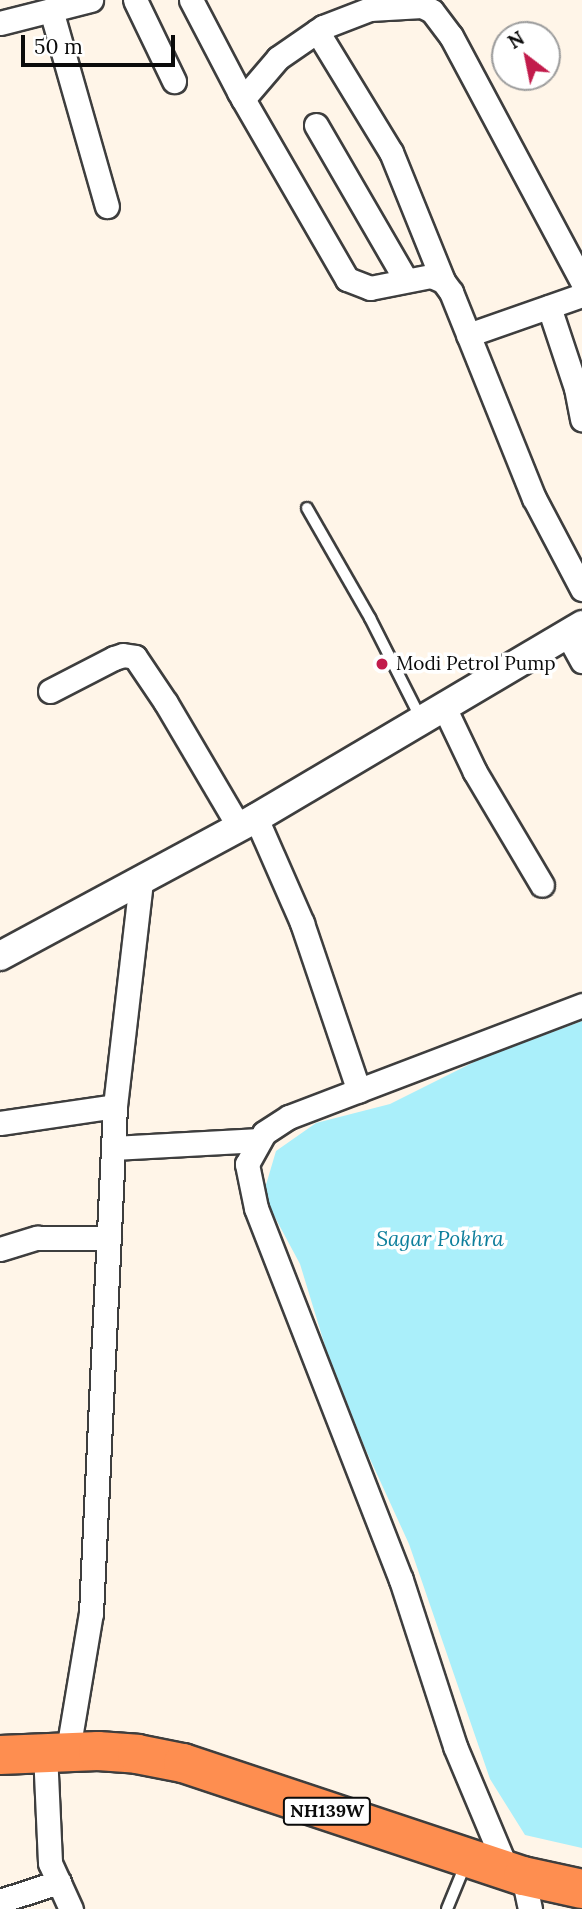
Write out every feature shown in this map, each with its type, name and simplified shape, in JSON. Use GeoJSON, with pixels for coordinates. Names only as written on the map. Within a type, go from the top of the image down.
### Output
{"type":"FeatureCollection","features":[{"type":"Feature","properties":{"kind":"highway","name":"NH139W"},"geometry":{"type":"LineString","coordinates":[[0,1755],[57,1751],[137,1754],[183,1763],[547,1883]]}},
{"type":"Feature","properties":{"kind":"street"},"geometry":{"type":"LineString","coordinates":[[0,23],[91,0]]}},
{"type":"Feature","properties":{"kind":"street"},"geometry":{"type":"LineString","coordinates":[[135,0],[174,81]]}},
{"type":"Feature","properties":{"kind":"street"},"geometry":{"type":"LineString","coordinates":[[191,0],[238,90],[347,279],[370,288],[431,276],[443,281]]}},
{"type":"Feature","properties":{"kind":"street"},"geometry":{"type":"LineString","coordinates":[[238,90],[317,31],[370,9],[422,6],[432,11],[451,36],[582,281]]}},
{"type":"Feature","properties":{"kind":"street"},"geometry":{"type":"LineString","coordinates":[[51,10],[107,206]]}},
{"type":"Feature","properties":{"kind":"street"},"geometry":{"type":"LineString","coordinates":[[317,31],[391,152],[534,498],[582,589]]}},
{"type":"Feature","properties":{"kind":"street"},"geometry":{"type":"LineString","coordinates":[[316,125],[406,280]]}},
{"type":"Feature","properties":{"kind":"street"},"geometry":{"type":"LineString","coordinates":[[468,335],[582,295]]}},
{"type":"Feature","properties":{"kind":"street"},"geometry":{"type":"LineString","coordinates":[[549,307],[576,388],[582,419]]}},
{"type":"Feature","properties":{"kind":"street"},"geometry":{"type":"LineString","coordinates":[[0,956],[248,822],[575,629],[582,661]]}},
{"type":"Feature","properties":{"kind":"street"},"geometry":{"type":"LineString","coordinates":[[50,691],[114,658],[123,655],[135,657],[248,822],[302,923],[359,1091]]}},
{"type":"Feature","properties":{"kind":"street"},"geometry":{"type":"LineString","coordinates":[[433,713],[475,772],[542,885]]}},
{"type":"Feature","properties":{"kind":"street"},"geometry":{"type":"LineString","coordinates":[[71,1909],[50,1863],[48,1847],[57,1751],[91,1614],[115,1106],[141,880]]}},
{"type":"Feature","properties":{"kind":"street"},"geometry":{"type":"LineString","coordinates":[[547,1883],[455,1746],[401,1580],[256,1208],[247,1164],[260,1140],[289,1117],[582,1005]]}},
{"type":"Feature","properties":{"kind":"street"},"geometry":{"type":"LineString","coordinates":[[0,1123],[115,1106]]}},
{"type":"Feature","properties":{"kind":"street"},"geometry":{"type":"LineString","coordinates":[[113,1148],[260,1140]]}},
{"type":"Feature","properties":{"kind":"street"},"geometry":{"type":"LineString","coordinates":[[0,1249],[37,1238],[109,1238]]}},
{"type":"Feature","properties":{"kind":"street"},"geometry":{"type":"LineString","coordinates":[[0,1901],[59,1882]]}},
{"type":"Feature","properties":{"kind":"lane"},"geometry":{"type":"LineString","coordinates":[[307,508],[370,618],[433,713]]}},
{"type":"Feature","properties":{"kind":"lane"},"geometry":{"type":"LineString","coordinates":[[447,1909],[468,1857]]}},
{"type":"Feature","properties":{"kind":"water","name":"Sagar Pokhra"},"geometry":{"type":"Polygon","coordinates":[[[582,1021],[582,1848],[525,1835],[490,1779],[409,1544],[365,1448],[326,1349],[300,1264],[263,1195],[276,1151],[316,1123],[390,1104],[482,1058],[582,1021]]]}},
{"type":"Feature","properties":{"kind":"place","name":"Modi Petrol Pump"},"geometry":{"type":"Point","coordinates":[382,664]}}]}
